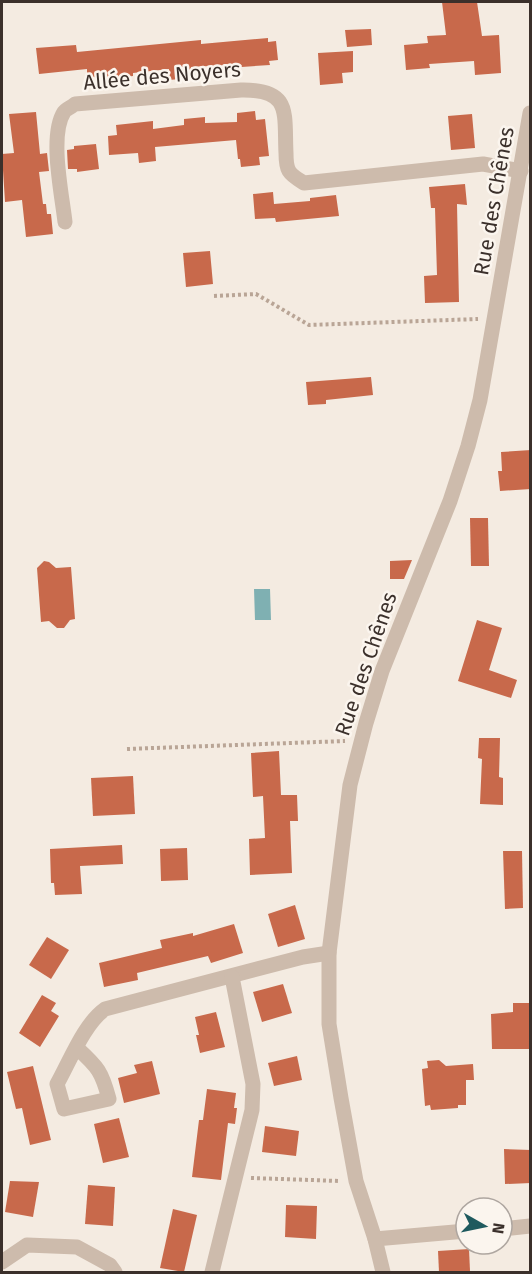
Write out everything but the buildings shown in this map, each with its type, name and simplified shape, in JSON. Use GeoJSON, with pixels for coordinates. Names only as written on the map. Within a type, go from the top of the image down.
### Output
{"type":"FeatureCollection","features":[{"type":"Feature","properties":{"kind":"street","name":"Allée des Noyers"},"geometry":{"type":"LineString","coordinates":[[64,222],[57,150],[59,127],[64,111],[75,104],[256,89],[269,92],[278,97],[284,112],[287,166],[291,174],[304,183],[483,164],[521,171]]}},
{"type":"Feature","properties":{"kind":"street","name":"Rue des Chênes"},"geometry":{"type":"LineString","coordinates":[[383,1272],[356,1181],[329,1024],[330,953],[350,785],[382,671],[450,501],[468,446],[480,400],[531,113]]}},
{"type":"Feature","properties":{"kind":"street"},"geometry":{"type":"LineString","coordinates":[[77,1048],[94,1017],[105,1009],[303,957],[330,953]]}},
{"type":"Feature","properties":{"kind":"street"},"geometry":{"type":"LineString","coordinates":[[212,1272],[252,1110],[253,1084],[232,977]]}},
{"type":"Feature","properties":{"kind":"street"},"geometry":{"type":"LineString","coordinates":[[514,1227],[531,1226]]}},
{"type":"Feature","properties":{"kind":"street"},"geometry":{"type":"LineString","coordinates":[[375,1239],[454,1232]]}},
{"type":"Feature","properties":{"kind":"street"},"geometry":{"type":"LineString","coordinates":[[2,1262],[27,1245],[77,1247],[110,1265],[115,1272]]}},
{"type":"Feature","properties":{"kind":"path"},"geometry":{"type":"LineString","coordinates":[[214,296],[256,294],[309,325],[494,318]]}},
{"type":"Feature","properties":{"kind":"path"},"geometry":{"type":"LineString","coordinates":[[127,749],[361,741]]}},
{"type":"Feature","properties":{"kind":"path"},"geometry":{"type":"LineString","coordinates":[[235,1178],[356,1181]]}},
{"type":"Feature","properties":{"kind":"water"},"geometry":{"type":"Polygon","coordinates":[[[254,589],[270,589],[271,620],[255,620],[254,589]]]}}]}
